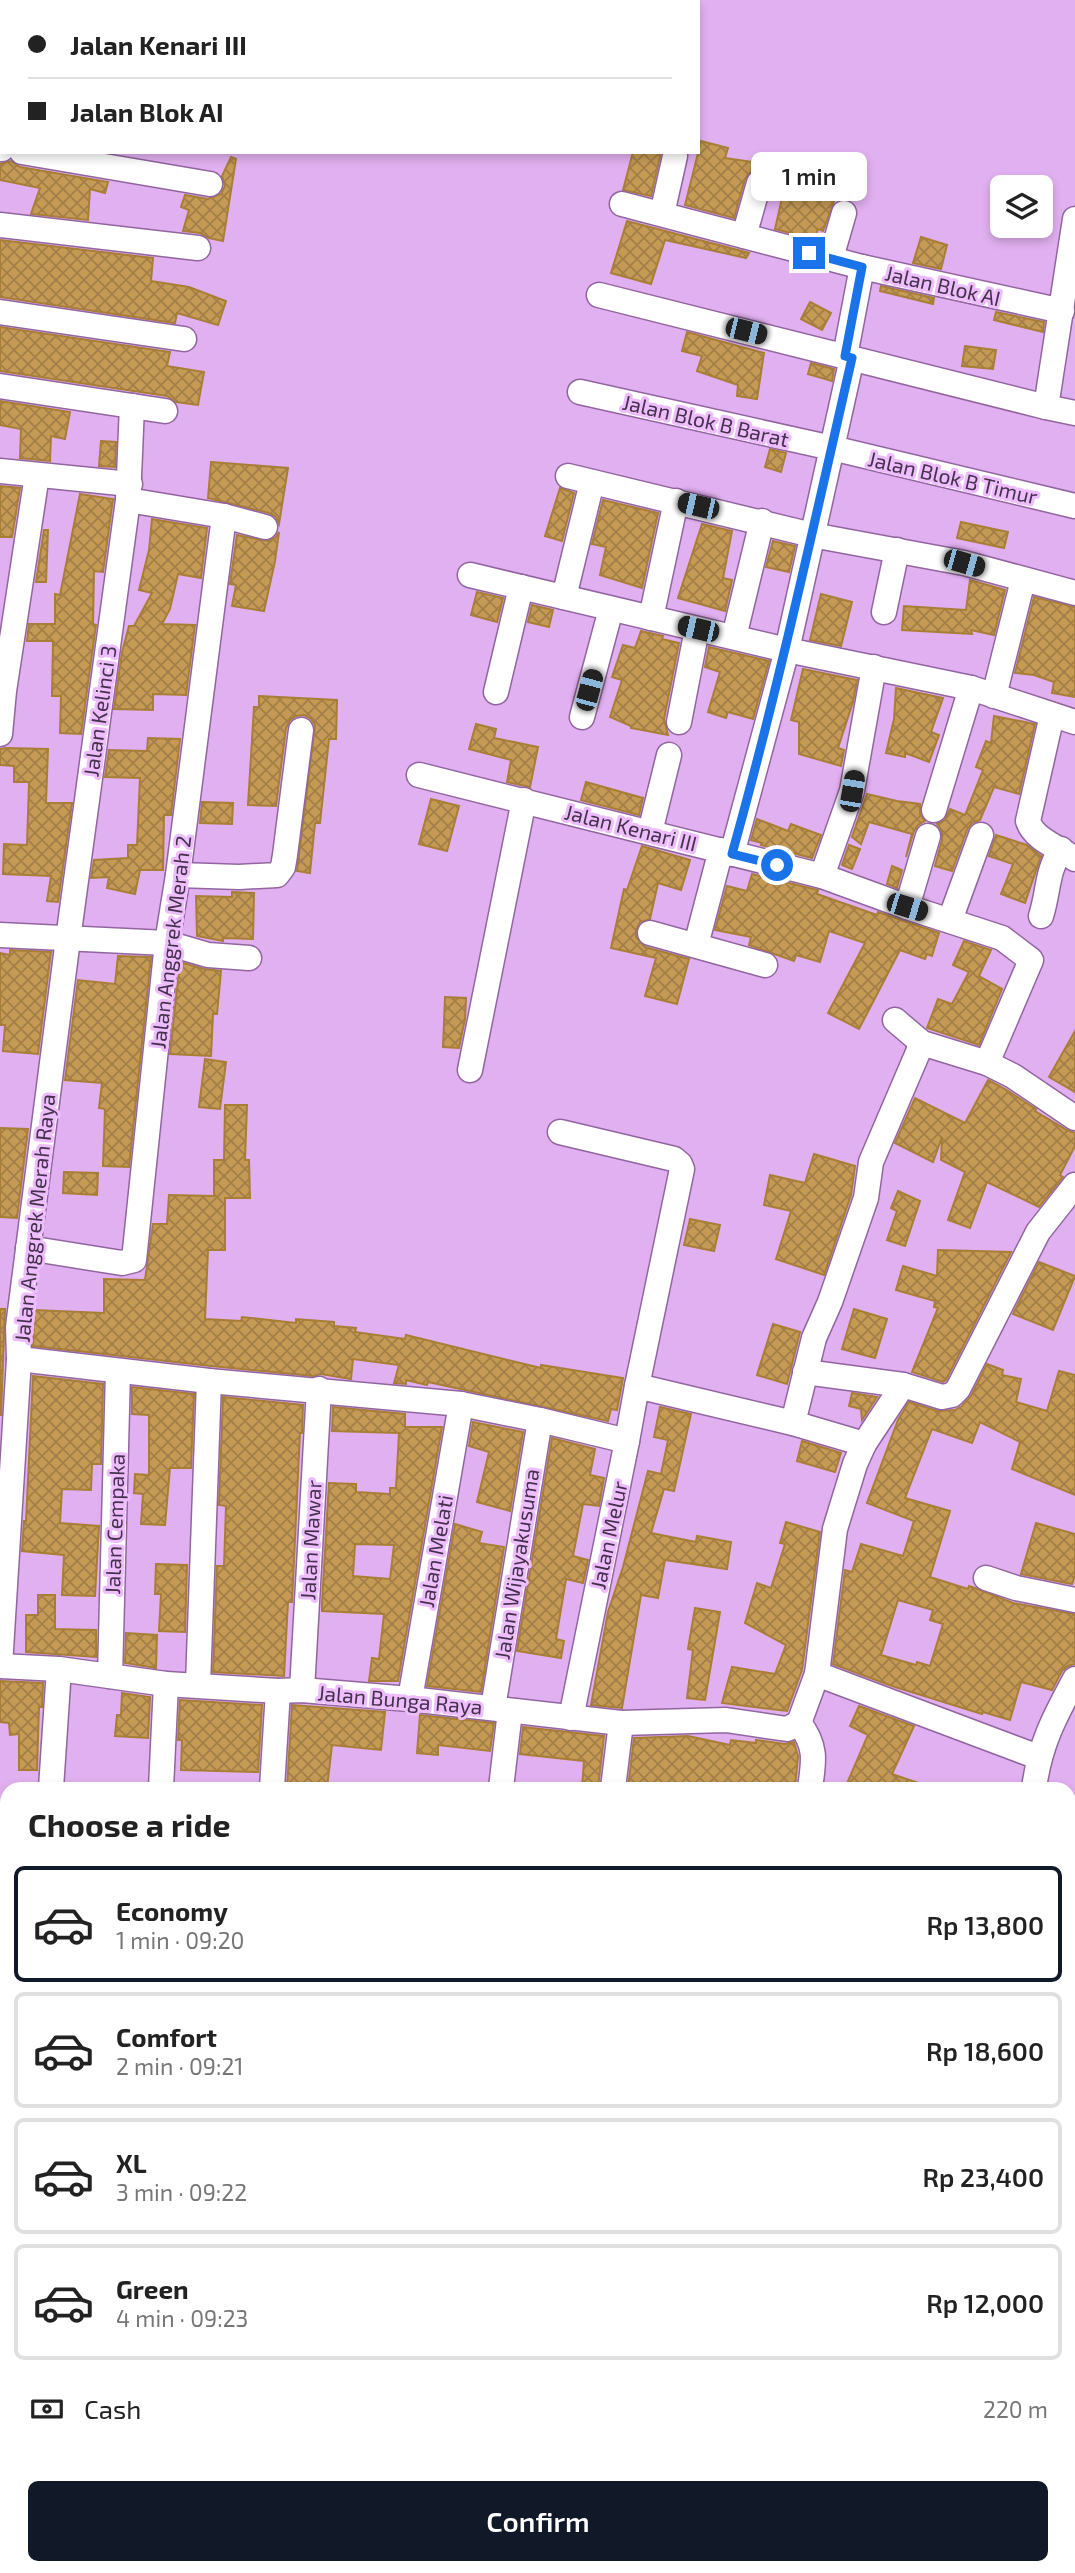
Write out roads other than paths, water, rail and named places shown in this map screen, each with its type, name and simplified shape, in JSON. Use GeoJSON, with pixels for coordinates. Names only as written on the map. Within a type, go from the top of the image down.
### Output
{"type":"FeatureCollection","features":[{"type":"Feature","properties":{"kind":"street"},"geometry":{"type":"LineString","coordinates":[[34,154],[210,184]]}},
{"type":"Feature","properties":{"kind":"street"},"geometry":{"type":"LineString","coordinates":[[662,214],[675,156]]}},
{"type":"Feature","properties":{"kind":"street"},"geometry":{"type":"LineString","coordinates":[[744,236],[759,183]]}},
{"type":"Feature","properties":{"kind":"street","name":"Jalan Blok AI"},"geometry":{"type":"LineString","coordinates":[[622,204],[862,267],[1062,311]]}},
{"type":"Feature","properties":{"kind":"street"},"geometry":{"type":"LineString","coordinates":[[831,258],[844,213]]}},
{"type":"Feature","properties":{"kind":"street"},"geometry":{"type":"LineString","coordinates":[[1046,407],[1062,311],[1071,276],[1075,219]]}},
{"type":"Feature","properties":{"kind":"street"},"geometry":{"type":"LineString","coordinates":[[0,225],[198,248]]}},
{"type":"Feature","properties":{"kind":"street"},"geometry":{"type":"LineString","coordinates":[[696,945],[748,798],[787,650],[832,448],[862,267]]}},
{"type":"Feature","properties":{"kind":"street"},"geometry":{"type":"LineString","coordinates":[[599,295],[1075,413]]}},
{"type":"Feature","properties":{"kind":"street"},"geometry":{"type":"LineString","coordinates":[[0,312],[184,340]]}},
{"type":"Feature","properties":{"kind":"street"},"geometry":{"type":"LineString","coordinates":[[0,386],[165,411]]}},
{"type":"Feature","properties":{"kind":"street","name":"Jalan Blok B Barat"},"geometry":{"type":"LineString","coordinates":[[580,392],[832,448]]}},
{"type":"Feature","properties":{"kind":"street","name":"Jalan Kelinci 3"},"geometry":{"type":"LineString","coordinates":[[68,939],[129,492],[132,406]]}},
{"type":"Feature","properties":{"kind":"street","name":"Jalan Blok B Timur"},"geometry":{"type":"LineString","coordinates":[[832,448],[1075,506]]}},
{"type":"Feature","properties":{"kind":"street"},"geometry":{"type":"LineString","coordinates":[[0,471],[129,492],[265,527]]}},
{"type":"Feature","properties":{"kind":"street"},"geometry":{"type":"LineString","coordinates":[[0,734],[4,691],[37,475]]}},
{"type":"Feature","properties":{"kind":"street"},"geometry":{"type":"LineString","coordinates":[[564,597],[580,479],[812,535],[964,563],[1075,593]]}},
{"type":"Feature","properties":{"kind":"street"},"geometry":{"type":"LineString","coordinates":[[651,618],[676,502]]}},
{"type":"Feature","properties":{"kind":"street","name":"Jalan Anggrek Merah 2"},"geometry":{"type":"LineString","coordinates":[[28,1248],[122,1263],[134,1260],[167,943],[224,516]]}},
{"type":"Feature","properties":{"kind":"street"},"geometry":{"type":"LineString","coordinates":[[734,637],[762,522]]}},
{"type":"Feature","properties":{"kind":"street"},"geometry":{"type":"LineString","coordinates":[[884,612],[897,550]]}},
{"type":"Feature","properties":{"kind":"street"},"geometry":{"type":"LineString","coordinates":[[470,575],[787,650],[971,688],[1064,718],[1028,821],[1037,835],[1068,853],[1049,872],[1047,897],[1041,916]]}},
{"type":"Feature","properties":{"kind":"street"},"geometry":{"type":"LineString","coordinates":[[994,696],[1023,580]]}},
{"type":"Feature","properties":{"kind":"street"},"geometry":{"type":"LineString","coordinates":[[496,692],[521,587]]}},
{"type":"Feature","properties":{"kind":"street"},"geometry":{"type":"LineString","coordinates":[[582,717],[611,608]]}},
{"type":"Feature","properties":{"kind":"street"},"geometry":{"type":"LineString","coordinates":[[679,722],[698,629]]}},
{"type":"Feature","properties":{"kind":"street"},"geometry":{"type":"LineString","coordinates":[[822,876],[852,791],[874,667]]}},
{"type":"Feature","properties":{"kind":"street"},"geometry":{"type":"LineString","coordinates":[[934,810],[971,688]]}},
{"type":"Feature","properties":{"kind":"street"},"geometry":{"type":"LineString","coordinates":[[178,875],[277,875],[283,867],[302,730]]}},
{"type":"Feature","properties":{"kind":"street"},"geometry":{"type":"LineString","coordinates":[[650,832],[669,755]]}},
{"type":"Feature","properties":{"kind":"street","name":"Jalan Kenari III"},"geometry":{"type":"LineString","coordinates":[[419,775],[822,876],[1002,938],[1031,960],[987,1063]]}},
{"type":"Feature","properties":{"kind":"street"},"geometry":{"type":"LineString","coordinates":[[470,1070],[524,800]]}},
{"type":"Feature","properties":{"kind":"street"},"geometry":{"type":"LineString","coordinates":[[950,920],[981,835]]}},
{"type":"Feature","properties":{"kind":"street"},"geometry":{"type":"LineString","coordinates":[[907,907],[929,836]]}},
{"type":"Feature","properties":{"kind":"street"},"geometry":{"type":"LineString","coordinates":[[650,933],[765,965]]}},
{"type":"Feature","properties":{"kind":"street"},"geometry":{"type":"LineString","coordinates":[[0,935],[167,943],[208,955],[249,958]]}},
{"type":"Feature","properties":{"kind":"street","name":"Jalan Anggrek Merah Raya"},"geometry":{"type":"LineString","coordinates":[[0,1666],[19,1359],[9,1327],[28,1248],[68,939]]}},
{"type":"Feature","properties":{"kind":"street"},"geometry":{"type":"LineString","coordinates":[[895,1020],[922,1044],[987,1063],[1013,1076],[1075,1118]]}},
{"type":"Feature","properties":{"kind":"street"},"geometry":{"type":"LineString","coordinates":[[793,1423],[814,1338],[830,1303],[866,1198],[871,1162],[922,1044]]}},
{"type":"Feature","properties":{"kind":"street","name":"Jalan Melur"},"geometry":{"type":"LineString","coordinates":[[560,1132],[674,1159],[682,1169],[571,1718]]}},
{"type":"Feature","properties":{"kind":"street"},"geometry":{"type":"LineString","coordinates":[[805,1372],[903,1385],[942,1397],[952,1395],[958,1389],[1038,1232],[1075,1185]]}},
{"type":"Feature","properties":{"kind":"street"},"geometry":{"type":"LineString","coordinates":[[19,1359],[209,1381],[461,1404],[627,1441]]}},
{"type":"Feature","properties":{"kind":"street","name":"Jalan Cempaka"},"geometry":{"type":"LineString","coordinates":[[110,1676],[118,1371]]}},
{"type":"Feature","properties":{"kind":"street"},"geometry":{"type":"LineString","coordinates":[[198,1684],[209,1381]]}},
{"type":"Feature","properties":{"kind":"street"},"geometry":{"type":"LineString","coordinates":[[811,1782],[812,1739],[799,1723],[817,1674],[835,1529],[864,1444],[903,1385]]}},
{"type":"Feature","properties":{"kind":"street"},"geometry":{"type":"LineString","coordinates":[[638,1386],[793,1423],[864,1444]]}},
{"type":"Feature","properties":{"kind":"street","name":"Jalan Mawar"},"geometry":{"type":"LineString","coordinates":[[273,1782],[290,1690],[319,1389]]}},
{"type":"Feature","properties":{"kind":"street","name":"Jalan Melati"},"geometry":{"type":"LineString","coordinates":[[410,1699],[461,1404]]}},
{"type":"Feature","properties":{"kind":"street","name":"Jalan Wijayakusuma"},"geometry":{"type":"LineString","coordinates":[[501,1782],[502,1709],[540,1420]]}},
{"type":"Feature","properties":{"kind":"street"},"geometry":{"type":"LineString","coordinates":[[986,1578],[1016,1588],[1075,1600]]}},
{"type":"Feature","properties":{"kind":"street","name":"Jalan Bunga Raya"},"geometry":{"type":"LineString","coordinates":[[0,1666],[59,1669],[166,1684],[410,1699],[621,1723],[726,1720],[787,1728],[799,1723]]}},
{"type":"Feature","properties":{"kind":"street"},"geometry":{"type":"LineString","coordinates":[[51,1782],[59,1669]]}},
{"type":"Feature","properties":{"kind":"street"},"geometry":{"type":"LineString","coordinates":[[817,1674],[1038,1757]]}},
{"type":"Feature","properties":{"kind":"street"},"geometry":{"type":"LineString","coordinates":[[1035,1782],[1038,1757],[1053,1720],[1075,1679]]}},
{"type":"Feature","properties":{"kind":"street"},"geometry":{"type":"LineString","coordinates":[[161,1782],[166,1684]]}},
{"type":"Feature","properties":{"kind":"street"},"geometry":{"type":"LineString","coordinates":[[614,1782],[621,1723]]}}]}
